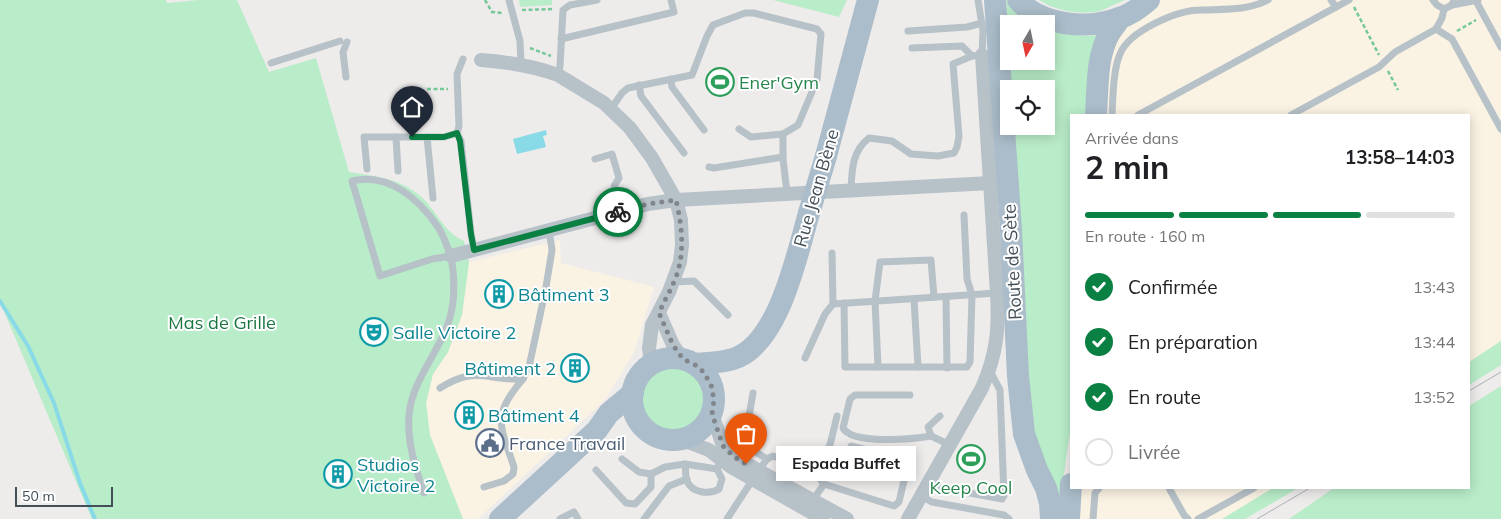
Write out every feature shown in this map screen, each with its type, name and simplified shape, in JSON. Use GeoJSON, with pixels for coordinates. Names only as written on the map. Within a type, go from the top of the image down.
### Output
{"type":"FeatureCollection","features":[{"type":"Feature","properties":{"kind":"main road","name":"Rue Jean Bène"},"geometry":{"type":"LineString","coordinates":[[688,361],[734,358],[751,348],[776,317],[792,272],[826,156],[868,0]]}},
{"type":"Feature","properties":{"kind":"main road","name":"Route de Sète"},"geometry":{"type":"LineString","coordinates":[[995,0],[1011,230],[1018,376],[1024,434],[1046,488],[1050,502],[1051,519]]}},
{"type":"Feature","properties":{"kind":"main road"},"geometry":{"type":"LineString","coordinates":[[1018,0],[1043,17],[1068,24],[1095,25],[1120,18],[1136,10],[1149,0]]}},
{"type":"Feature","properties":{"kind":"main road"},"geometry":{"type":"LineString","coordinates":[[1096,114],[1099,75],[1104,49],[1109,34],[1120,18]]}},
{"type":"Feature","properties":{"kind":"main road"},"geometry":{"type":"LineString","coordinates":[[666,358],[688,361],[707,376],[714,392],[712,414],[704,426],[693,435],[680,440],[659,438],[642,426],[633,407],[632,393],[638,377],[651,365],[666,358]]}},
{"type":"Feature","properties":{"kind":"main road","name":"Rue Jean Bène"},"geometry":{"type":"LineString","coordinates":[[714,392],[734,358]]}},
{"type":"Feature","properties":{"kind":"main road"},"geometry":{"type":"LineString","coordinates":[[500,519],[597,430],[608,413],[632,393]]}},
{"type":"Feature","properties":{"kind":"main road"},"geometry":{"type":"LineString","coordinates":[[597,430],[642,426]]}},
{"type":"Feature","properties":{"kind":"main road"},"geometry":{"type":"LineString","coordinates":[[1069,519],[1071,489]]}},
{"type":"Feature","properties":{"kind":"street"},"geometry":{"type":"LineString","coordinates":[[908,519],[990,370],[999,327],[991,182],[977,55]]}},
{"type":"Feature","properties":{"kind":"street"},"geometry":{"type":"LineString","coordinates":[[481,60],[559,70],[604,103],[636,136],[652,158],[676,200],[681,220],[682,245],[680,262],[674,282],[652,325],[649,348],[651,365]]}},
{"type":"Feature","properties":{"kind":"street"},"geometry":{"type":"LineString","coordinates":[[451,256],[648,204],[676,200],[991,182]]}},
{"type":"Feature","properties":{"kind":"street"},"geometry":{"type":"LineString","coordinates":[[659,313],[673,345],[688,361]]}},
{"type":"Feature","properties":{"kind":"street"},"geometry":{"type":"LineString","coordinates":[[712,414],[718,436],[727,451],[734,457],[760,469],[846,519]]}},
{"type":"Feature","properties":{"kind":"street"},"geometry":{"type":"LineString","coordinates":[[680,440],[710,450],[719,464],[760,469],[823,519]]}},
{"type":"Feature","properties":{"kind":"lane"},"geometry":{"type":"LineString","coordinates":[[509,0],[520,47],[521,64]]}},
{"type":"Feature","properties":{"kind":"lane"},"geometry":{"type":"LineString","coordinates":[[559,70],[563,10],[570,5],[597,0]]}},
{"type":"Feature","properties":{"kind":"lane"},"geometry":{"type":"LineString","coordinates":[[561,39],[674,12],[671,0]]}},
{"type":"Feature","properties":{"kind":"lane"},"geometry":{"type":"LineString","coordinates":[[977,55],[982,23],[978,0]]}},
{"type":"Feature","properties":{"kind":"lane"},"geometry":{"type":"LineString","coordinates":[[1112,114],[1119,55],[1129,40],[1160,21],[1177,14],[1200,10],[1238,10],[1268,0]]}},
{"type":"Feature","properties":{"kind":"lane"},"geometry":{"type":"LineString","coordinates":[[1331,0],[1336,7]]}},
{"type":"Feature","properties":{"kind":"lane"},"geometry":{"type":"LineString","coordinates":[[1140,114],[1350,0]]}},
{"type":"Feature","properties":{"kind":"lane"},"geometry":{"type":"LineString","coordinates":[[1434,0],[1437,5],[1444,9]]}},
{"type":"Feature","properties":{"kind":"lane"},"geometry":{"type":"LineString","coordinates":[[1293,114],[1379,67],[1395,52],[1436,29],[1444,9],[1453,3],[1477,1],[1501,47]]}},
{"type":"Feature","properties":{"kind":"lane"},"geometry":{"type":"LineString","coordinates":[[611,109],[622,93],[628,88],[692,75],[713,25],[745,13],[758,13],[817,29],[821,34],[817,80],[798,125],[783,134],[751,137],[739,130]]}},
{"type":"Feature","properties":{"kind":"lane"},"geometry":{"type":"LineString","coordinates":[[908,31],[967,28],[982,23]]}},
{"type":"Feature","properties":{"kind":"lane"},"geometry":{"type":"LineString","coordinates":[[1436,29],[1452,39],[1501,129]]}},
{"type":"Feature","properties":{"kind":"lane"},"geometry":{"type":"LineString","coordinates":[[271,63],[343,42],[346,77]]}},
{"type":"Feature","properties":{"kind":"lane"},"geometry":{"type":"LineString","coordinates":[[912,48],[962,46],[977,55]]}},
{"type":"Feature","properties":{"kind":"lane"},"geometry":{"type":"LineString","coordinates":[[851,190],[852,166],[856,151],[868,138],[892,140],[911,154],[938,156],[954,153],[959,136],[953,64],[977,55]]}},
{"type":"Feature","properties":{"kind":"lane"},"geometry":{"type":"LineString","coordinates":[[463,59],[457,74],[459,126],[457,133],[460,141],[474,250]]}},
{"type":"Feature","properties":{"kind":"lane"},"geometry":{"type":"LineString","coordinates":[[671,79],[672,87],[704,130]]}},
{"type":"Feature","properties":{"kind":"lane"},"geometry":{"type":"LineString","coordinates":[[639,86],[641,96],[684,153]]}},
{"type":"Feature","properties":{"kind":"lane"},"geometry":{"type":"LineString","coordinates":[[367,169],[364,137],[444,137],[457,133]]}},
{"type":"Feature","properties":{"kind":"lane"},"geometry":{"type":"LineString","coordinates":[[783,134],[783,157],[788,193]]}},
{"type":"Feature","properties":{"kind":"lane"},"geometry":{"type":"LineString","coordinates":[[396,137],[398,171]]}},
{"type":"Feature","properties":{"kind":"lane"},"geometry":{"type":"LineString","coordinates":[[427,137],[433,198]]}},
{"type":"Feature","properties":{"kind":"lane"},"geometry":{"type":"LineString","coordinates":[[595,158],[612,154],[619,178],[614,186],[620,212]]}},
{"type":"Feature","properties":{"kind":"lane"},"geometry":{"type":"LineString","coordinates":[[709,167],[714,168],[783,157]]}},
{"type":"Feature","properties":{"kind":"lane"},"geometry":{"type":"LineString","coordinates":[[424,493],[412,461],[409,414],[419,381],[448,323],[454,294],[451,256],[439,228],[411,196],[387,181],[362,178],[352,180],[380,276],[432,259],[451,256]]}},
{"type":"Feature","properties":{"kind":"lane"},"geometry":{"type":"LineString","coordinates":[[844,303],[845,367],[967,368],[970,362],[972,295],[966,279],[964,215]]}},
{"type":"Feature","properties":{"kind":"lane"},"geometry":{"type":"LineString","coordinates":[[484,487],[504,481],[513,474],[514,467],[500,424],[504,404],[523,379],[529,367],[552,250],[549,230]]}},
{"type":"Feature","properties":{"kind":"lane"},"geometry":{"type":"LineString","coordinates":[[805,358],[825,314],[833,304],[832,253]]}},
{"type":"Feature","properties":{"kind":"lane"},"geometry":{"type":"LineString","coordinates":[[878,367],[875,301],[880,262],[931,260],[934,297]]}},
{"type":"Feature","properties":{"kind":"lane"},"geometry":{"type":"LineString","coordinates":[[674,282],[694,281],[728,315]]}},
{"type":"Feature","properties":{"kind":"lane"},"geometry":{"type":"LineString","coordinates":[[833,304],[997,293]]}},
{"type":"Feature","properties":{"kind":"lane"},"geometry":{"type":"LineString","coordinates":[[946,297],[947,368]]}},
{"type":"Feature","properties":{"kind":"lane"},"geometry":{"type":"LineString","coordinates":[[914,298],[918,367]]}},
{"type":"Feature","properties":{"kind":"lane"},"geometry":{"type":"LineString","coordinates":[[929,482],[938,487],[1002,499],[1004,496],[1000,390],[990,370]]}},
{"type":"Feature","properties":{"kind":"lane"},"geometry":{"type":"LineString","coordinates":[[440,388],[453,379],[468,375],[484,375],[511,380],[523,379]]}},
{"type":"Feature","properties":{"kind":"lane"},"geometry":{"type":"LineString","coordinates":[[753,393],[744,445],[760,469]]}},
{"type":"Feature","properties":{"kind":"lane"},"geometry":{"type":"LineString","coordinates":[[910,395],[855,396],[850,399],[843,428],[846,433],[856,438],[911,440],[931,436],[950,445]]}},
{"type":"Feature","properties":{"kind":"lane"},"geometry":{"type":"LineString","coordinates":[[814,471],[823,466],[832,441],[837,416]]}},
{"type":"Feature","properties":{"kind":"lane"},"geometry":{"type":"LineString","coordinates":[[931,436],[928,427],[940,416]]}},
{"type":"Feature","properties":{"kind":"lane"},"geometry":{"type":"LineString","coordinates":[[727,519],[760,469],[774,456],[814,471],[824,484],[894,506],[899,502],[907,468],[906,463],[903,459],[851,446]]}},
{"type":"Feature","properties":{"kind":"lane"},"geometry":{"type":"LineString","coordinates":[[622,459],[639,472],[651,474],[665,467],[685,464],[719,464],[722,482],[717,491],[706,493],[692,487],[686,479],[685,464]]}},
{"type":"Feature","properties":{"kind":"lane"},"geometry":{"type":"LineString","coordinates":[[596,470],[626,503],[632,504],[635,504],[651,487],[651,474]]}},
{"type":"Feature","properties":{"kind":"lane"},"geometry":{"type":"LineString","coordinates":[[644,519],[669,486],[686,479]]}},
{"type":"Feature","properties":{"kind":"lane"},"geometry":{"type":"LineString","coordinates":[[813,500],[824,484]]}},
{"type":"Feature","properties":{"kind":"lane"},"geometry":{"type":"LineString","coordinates":[[1093,519],[1095,493],[1098,489]]}},
{"type":"Feature","properties":{"kind":"lane"},"geometry":{"type":"LineString","coordinates":[[1170,489],[1188,519]]}},
{"type":"Feature","properties":{"kind":"lane"},"geometry":{"type":"LineString","coordinates":[[1236,489],[1240,496]]}},
{"type":"Feature","properties":{"kind":"lane"},"geometry":{"type":"LineString","coordinates":[[1198,519],[1252,489]]}},
{"type":"Feature","properties":{"kind":"lane"},"geometry":{"type":"LineString","coordinates":[[921,496],[932,502],[1004,515],[1009,519]]}},
{"type":"Feature","properties":{"kind":"lane"},"geometry":{"type":"LineString","coordinates":[[560,519],[574,512],[578,519]]}},
{"type":"Feature","properties":{"kind":"path"},"geometry":{"type":"LineString","coordinates":[[485,0],[492,12],[502,13],[505,21]]}},
{"type":"Feature","properties":{"kind":"path"},"geometry":{"type":"LineString","coordinates":[[1350,0],[1398,90]]}},
{"type":"Feature","properties":{"kind":"path"},"geometry":{"type":"LineString","coordinates":[[512,12],[563,10]]}},
{"type":"Feature","properties":{"kind":"path"},"geometry":{"type":"LineString","coordinates":[[1447,36],[1484,16]]}},
{"type":"Feature","properties":{"kind":"path"},"geometry":{"type":"LineString","coordinates":[[520,47],[526,47],[550,55],[559,70]]}},
{"type":"Feature","properties":{"kind":"path"},"geometry":{"type":"LineString","coordinates":[[427,89],[457,88]]}},
{"type":"Feature","properties":{"kind":"shaded area"},"geometry":{"type":"Polygon","coordinates":[[[1160,0],[1501,0],[1501,351],[1470,370],[1470,114],[1105,114],[1105,69],[1118,32],[1160,0]]]}},
{"type":"Feature","properties":{"kind":"shaded area"},"geometry":{"type":"Polygon","coordinates":[[[560,240],[561,263],[654,287],[634,353],[605,400],[478,519],[463,519],[430,435],[426,403],[433,374],[448,352],[462,315],[469,262],[560,240]]]}},
{"type":"Feature","properties":{"kind":"shaded area"},"geometry":{"type":"Polygon","coordinates":[[[1079,489],[1284,489],[1237,519],[1074,519],[1079,489]]]}},
{"type":"Feature","properties":{"kind":"green space","name":"Mas de Grille"},"geometry":{"type":"Polygon","coordinates":[[[0,0],[166,0],[167,3],[198,0],[237,0],[269,72],[316,58],[349,172],[385,178],[402,184],[418,194],[444,225],[464,241],[469,262],[462,315],[448,352],[433,374],[426,403],[430,435],[463,519],[92,519],[0,302],[0,0]]]}},
{"type":"Feature","properties":{"kind":"green space"},"geometry":{"type":"Polygon","coordinates":[[[519,0],[552,0],[552,5],[520,7],[519,0]]]}},
{"type":"Feature","properties":{"kind":"green space"},"geometry":{"type":"Polygon","coordinates":[[[773,0],[847,0],[839,17],[773,0]]]}},
{"type":"Feature","properties":{"kind":"green space"},"geometry":{"type":"Polygon","coordinates":[[[1006,0],[1020,15],[1007,15],[1006,0]]]}},
{"type":"Feature","properties":{"kind":"green space"},"geometry":{"type":"Polygon","coordinates":[[[1039,0],[1125,0],[1100,11],[1084,13],[1053,7],[1039,0]]]}},
{"type":"Feature","properties":{"kind":"green space"},"geometry":{"type":"Polygon","coordinates":[[[1055,31],[1082,36],[1099,35],[1089,114],[1070,114],[1070,434],[1063,484],[1062,519],[1031,424],[1014,135],[1055,135],[1055,80],[1010,80],[1010,70],[1055,70],[1055,31]]]}},
{"type":"Feature","properties":{"kind":"green space"},"geometry":{"type":"Polygon","coordinates":[[[1501,341],[1501,365],[1470,384],[1470,361],[1501,341]]]}},
{"type":"Feature","properties":{"kind":"green space"},"geometry":{"type":"Polygon","coordinates":[[[667,368],[679,368],[695,377],[702,387],[704,399],[702,411],[695,421],[679,430],[667,430],[656,425],[647,416],[642,405],[642,393],[647,382],[656,373],[667,368]]]}},
{"type":"Feature","properties":{"kind":"green space"},"geometry":{"type":"Polygon","coordinates":[[[1501,386],[1501,519],[1289,519],[1333,489],[1470,489],[1470,405],[1501,386]]]}},
{"type":"Feature","properties":{"kind":"green space"},"geometry":{"type":"Polygon","coordinates":[[[1271,489],[1296,489],[1245,519],[1222,519],[1271,489]]]}},
{"type":"Feature","properties":{"kind":"water"},"geometry":{"type":"Polygon","coordinates":[[[546,130],[547,135],[543,136],[546,147],[517,154],[513,139],[546,130]]]}},
{"type":"Feature","properties":{"kind":"waterway"},"geometry":{"type":"LineString","coordinates":[[0,301],[28,346],[54,403],[80,483],[95,519]]}},
{"type":"Feature","properties":{"kind":"tram line"},"geometry":{"type":"LineString","coordinates":[[1470,390],[1501,372]]}},
{"type":"Feature","properties":{"kind":"tram line"},"geometry":{"type":"LineString","coordinates":[[1257,519],[1308,489]]}},
{"type":"Feature","properties":{"kind":"way so far"},"geometry":{"type":"LineString","coordinates":[[618,212],[648,204],[676,200],[681,220],[682,245],[680,262],[676,276],[659,313],[673,345],[683,359],[701,369],[711,384],[714,392],[712,414],[723,446],[734,457],[746,464]]}},
{"type":"Feature","properties":{"kind":"place","name":"Ener'Gym"},"geometry":{"type":"Point","coordinates":[720,82]}},
{"type":"Feature","properties":{"kind":"place","name":"Bâtiment 3"},"geometry":{"type":"Point","coordinates":[499,294]}},
{"type":"Feature","properties":{"kind":"place","name":"Salle Victoire 2"},"geometry":{"type":"Point","coordinates":[374,332]}},
{"type":"Feature","properties":{"kind":"place","name":"Bâtiment 2"},"geometry":{"type":"Point","coordinates":[575,368]}},
{"type":"Feature","properties":{"kind":"place","name":"Bâtiment 4"},"geometry":{"type":"Point","coordinates":[469,415]}},
{"type":"Feature","properties":{"kind":"place","name":"France Travail"},"geometry":{"type":"Point","coordinates":[490,443]}},
{"type":"Feature","properties":{"kind":"place","name":"Keep Cool"},"geometry":{"type":"Point","coordinates":[971,459]}},
{"type":"Feature","properties":{"kind":"place","name":"Espada Buffet"},"geometry":{"type":"Point","coordinates":[746,464]}},
{"type":"Feature","properties":{"kind":"place","name":"Studios Victoire 2"},"geometry":{"type":"Point","coordinates":[338,474]}},
{"type":"Feature","properties":{"kind":"route"},"geometry":{"type":"LineString","coordinates":[[412,137],[444,137],[457,133],[460,141],[474,250],[618,212]]}}]}
